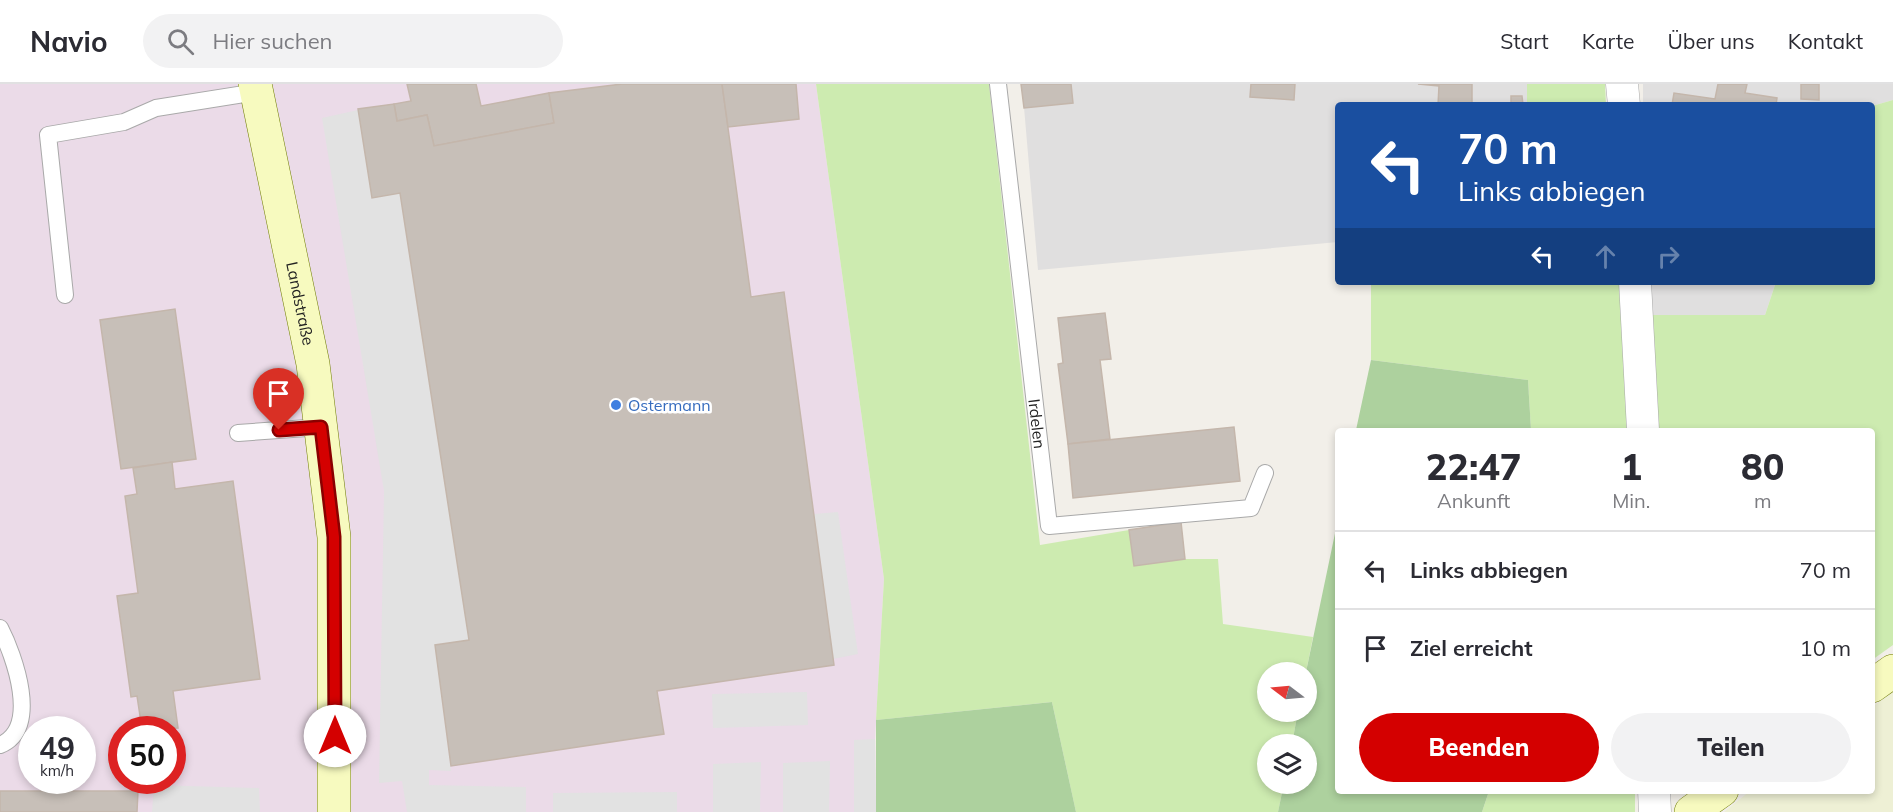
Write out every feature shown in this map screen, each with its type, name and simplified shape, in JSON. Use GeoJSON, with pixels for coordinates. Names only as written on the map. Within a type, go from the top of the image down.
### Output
{"type":"FeatureCollection","features":[{"type":"Feature","properties":{"kind":"main road","name":"Landstraße"},"geometry":{"type":"LineString","coordinates":[[256,88],[313,364],[334,537],[334,812]]}},
{"type":"Feature","properties":{"kind":"main road"},"geometry":{"type":"LineString","coordinates":[[1875,684],[1893,671]]}},
{"type":"Feature","properties":{"kind":"main road"},"geometry":{"type":"LineString","coordinates":[[1691,812],[1716,794]]}},
{"type":"Feature","properties":{"kind":"street"},"geometry":{"type":"LineString","coordinates":[[1622,84],[1624,102]]}},
{"type":"Feature","properties":{"kind":"street"},"geometry":{"type":"LineString","coordinates":[[1635,285],[1643,428]]}},
{"type":"Feature","properties":{"kind":"street"},"geometry":{"type":"LineString","coordinates":[[1654,794],[1655,812]]}},
{"type":"Feature","properties":{"kind":"lane","name":"Irdelen"},"geometry":{"type":"LineString","coordinates":[[998,84],[1049,526],[1251,508],[1265,473]]}},
{"type":"Feature","properties":{"kind":"lane"},"geometry":{"type":"LineString","coordinates":[[64,295],[48,135],[124,122],[156,108],[256,88]]}},
{"type":"Feature","properties":{"kind":"lane"},"geometry":{"type":"LineString","coordinates":[[238,433],[321,427]]}},
{"type":"Feature","properties":{"kind":"lane"},"geometry":{"type":"LineString","coordinates":[[0,628],[17,668],[22,703],[19,727],[4,744],[0,745]]}},
{"type":"Feature","properties":{"kind":"shaded area"},"geometry":{"type":"Polygon","coordinates":[[[0,84],[816,84],[884,579],[875,739],[876,812],[0,812],[0,84]]]}},
{"type":"Feature","properties":{"kind":"shaded area"},"geometry":{"type":"Polygon","coordinates":[[[1022,84],[1527,84],[1527,102],[1335,102],[1335,242],[1038,270],[1022,84]]]}},
{"type":"Feature","properties":{"kind":"shaded area"},"geometry":{"type":"Polygon","coordinates":[[[1643,84],[1893,84],[1893,100],[1875,105],[1875,102],[1643,102],[1643,84]]]}},
{"type":"Feature","properties":{"kind":"shaded area"},"geometry":{"type":"Polygon","coordinates":[[[358,110],[372,198],[400,193],[469,640],[435,645],[451,771],[429,770],[429,785],[526,787],[526,812],[407,812],[402,781],[379,783],[384,491],[322,118],[358,110]]]}},
{"type":"Feature","properties":{"kind":"shaded area"},"geometry":{"type":"Polygon","coordinates":[[[1650,285],[1775,285],[1765,315],[1651,315],[1650,285]]]}},
{"type":"Feature","properties":{"kind":"shaded area"},"geometry":{"type":"Polygon","coordinates":[[[838,512],[858,654],[833,659],[814,514],[838,512]]]}},
{"type":"Feature","properties":{"kind":"shaded area"},"geometry":{"type":"Polygon","coordinates":[[[807,692],[808,725],[713,728],[712,694],[807,692]]]}},
{"type":"Feature","properties":{"kind":"shaded area"},"geometry":{"type":"Polygon","coordinates":[[[875,739],[876,812],[854,812],[854,740],[875,739]]]}},
{"type":"Feature","properties":{"kind":"shaded area"},"geometry":{"type":"Polygon","coordinates":[[[830,761],[829,812],[783,812],[783,763],[830,761]]]}},
{"type":"Feature","properties":{"kind":"shaded area"},"geometry":{"type":"Polygon","coordinates":[[[761,762],[760,812],[713,812],[713,764],[761,762]]]}},
{"type":"Feature","properties":{"kind":"shaded area"},"geometry":{"type":"Polygon","coordinates":[[[186,786],[259,788],[260,812],[152,812],[153,794],[186,794],[186,786]]]}},
{"type":"Feature","properties":{"kind":"shaded area"},"geometry":{"type":"Polygon","coordinates":[[[677,792],[677,812],[553,812],[553,793],[677,792]]]}},
{"type":"Feature","properties":{"kind":"green space"},"geometry":{"type":"Polygon","coordinates":[[[816,84],[989,84],[1040,545],[1129,530],[1134,566],[1185,559],[1218,559],[1223,624],[1313,637],[1308,662],[1257,662],[1257,722],[1296,722],[1294,734],[1257,734],[1257,794],[1282,794],[1278,812],[1076,812],[1052,702],[876,720],[884,579],[816,84]]]}},
{"type":"Feature","properties":{"kind":"green space"},"geometry":{"type":"Polygon","coordinates":[[[1527,84],[1605,84],[1606,102],[1527,102],[1527,84]]]}},
{"type":"Feature","properties":{"kind":"green space"},"geometry":{"type":"Polygon","coordinates":[[[1893,100],[1893,645],[1875,658],[1875,428],[1655,428],[1651,315],[1765,315],[1775,285],[1875,285],[1875,105],[1893,100]]]}},
{"type":"Feature","properties":{"kind":"green space"},"geometry":{"type":"Polygon","coordinates":[[[1371,285],[1619,285],[1630,428],[1531,428],[1528,380],[1371,360],[1371,285]]]}},
{"type":"Feature","properties":{"kind":"green space"},"geometry":{"type":"Polygon","coordinates":[[[1371,360],[1528,380],[1531,428],[1356,428],[1371,360]]]}},
{"type":"Feature","properties":{"kind":"green space"},"geometry":{"type":"Polygon","coordinates":[[[1335,533],[1335,794],[1488,794],[1482,812],[1278,812],[1282,794],[1317,794],[1317,734],[1294,734],[1296,722],[1317,722],[1317,662],[1308,662],[1335,533]]]}},
{"type":"Feature","properties":{"kind":"green space"},"geometry":{"type":"Polygon","coordinates":[[[1893,692],[1893,812],[1724,812],[1746,794],[1875,794],[1875,705],[1893,692]]]}},
{"type":"Feature","properties":{"kind":"green space"},"geometry":{"type":"Polygon","coordinates":[[[1052,702],[1076,812],[876,812],[876,720],[1052,702]]]}},
{"type":"Feature","properties":{"kind":"green space"},"geometry":{"type":"Polygon","coordinates":[[[1488,794],[1635,794],[1635,812],[1482,812],[1488,794]]]}},
{"type":"Feature","properties":{"kind":"building"},"geometry":{"type":"Polygon","coordinates":[[[407,84],[476,84],[481,106],[549,93],[554,123],[434,146],[427,115],[397,121],[394,104],[411,101],[407,84]]]}},
{"type":"Feature","properties":{"kind":"building","name":"Ostermann"},"geometry":{"type":"Polygon","coordinates":[[[622,84],[722,84],[751,297],[784,292],[834,665],[657,691],[664,734],[451,766],[435,645],[469,640],[400,193],[372,198],[358,109],[394,104],[397,121],[427,115],[434,146],[554,123],[549,93],[622,84]]]}},
{"type":"Feature","properties":{"kind":"building"},"geometry":{"type":"Polygon","coordinates":[[[722,84],[796,84],[799,119],[728,127],[722,84]]]}},
{"type":"Feature","properties":{"kind":"building"},"geometry":{"type":"Polygon","coordinates":[[[1021,84],[1071,84],[1073,103],[1024,108],[1021,84]]]}},
{"type":"Feature","properties":{"kind":"building"},"geometry":{"type":"Polygon","coordinates":[[[1251,84],[1295,84],[1294,100],[1250,97],[1251,84]]]}},
{"type":"Feature","properties":{"kind":"building"},"geometry":{"type":"Polygon","coordinates":[[[1418,84],[1472,84],[1472,102],[1438,102],[1439,86],[1418,84]]]}},
{"type":"Feature","properties":{"kind":"building"},"geometry":{"type":"Polygon","coordinates":[[[1718,84],[1747,84],[1745,93],[1777,98],[1776,102],[1672,102],[1674,93],[1715,99],[1718,84]]]}},
{"type":"Feature","properties":{"kind":"building"},"geometry":{"type":"Polygon","coordinates":[[[1801,84],[1819,84],[1819,100],[1801,99],[1801,84]]]}},
{"type":"Feature","properties":{"kind":"building"},"geometry":{"type":"Polygon","coordinates":[[[1511,96],[1522,96],[1523,102],[1511,102],[1511,96]]]}},
{"type":"Feature","properties":{"kind":"building"},"geometry":{"type":"Polygon","coordinates":[[[175,309],[196,459],[121,469],[100,320],[175,309]]]}},
{"type":"Feature","properties":{"kind":"building"},"geometry":{"type":"Polygon","coordinates":[[[1105,313],[1111,359],[1100,360],[1110,439],[1068,444],[1058,364],[1063,363],[1058,318],[1105,313]]]}},
{"type":"Feature","properties":{"kind":"building"},"geometry":{"type":"Polygon","coordinates":[[[1234,427],[1240,481],[1073,498],[1068,444],[1234,427]]]}},
{"type":"Feature","properties":{"kind":"building"},"geometry":{"type":"Polygon","coordinates":[[[172,462],[175,489],[233,481],[260,679],[173,691],[176,716],[140,716],[137,696],[131,697],[117,596],[138,593],[125,496],[137,494],[133,468],[172,462]]]}},
{"type":"Feature","properties":{"kind":"building"},"geometry":{"type":"Polygon","coordinates":[[[1181,522],[1185,559],[1134,566],[1129,530],[1181,522]]]}},
{"type":"Feature","properties":{"kind":"building"},"geometry":{"type":"Polygon","coordinates":[[[0,791],[18,791],[18,794],[96,794],[96,791],[108,791],[108,794],[138,794],[137,812],[0,812],[0,791]]]}},
{"type":"Feature","properties":{"kind":"place","name":"Ostermann"},"geometry":{"type":"Point","coordinates":[616,405]}},
{"type":"Feature","properties":{"kind":"route"},"geometry":{"type":"LineString","coordinates":[[279,430],[321,427],[334,537],[335,736]]}}]}
